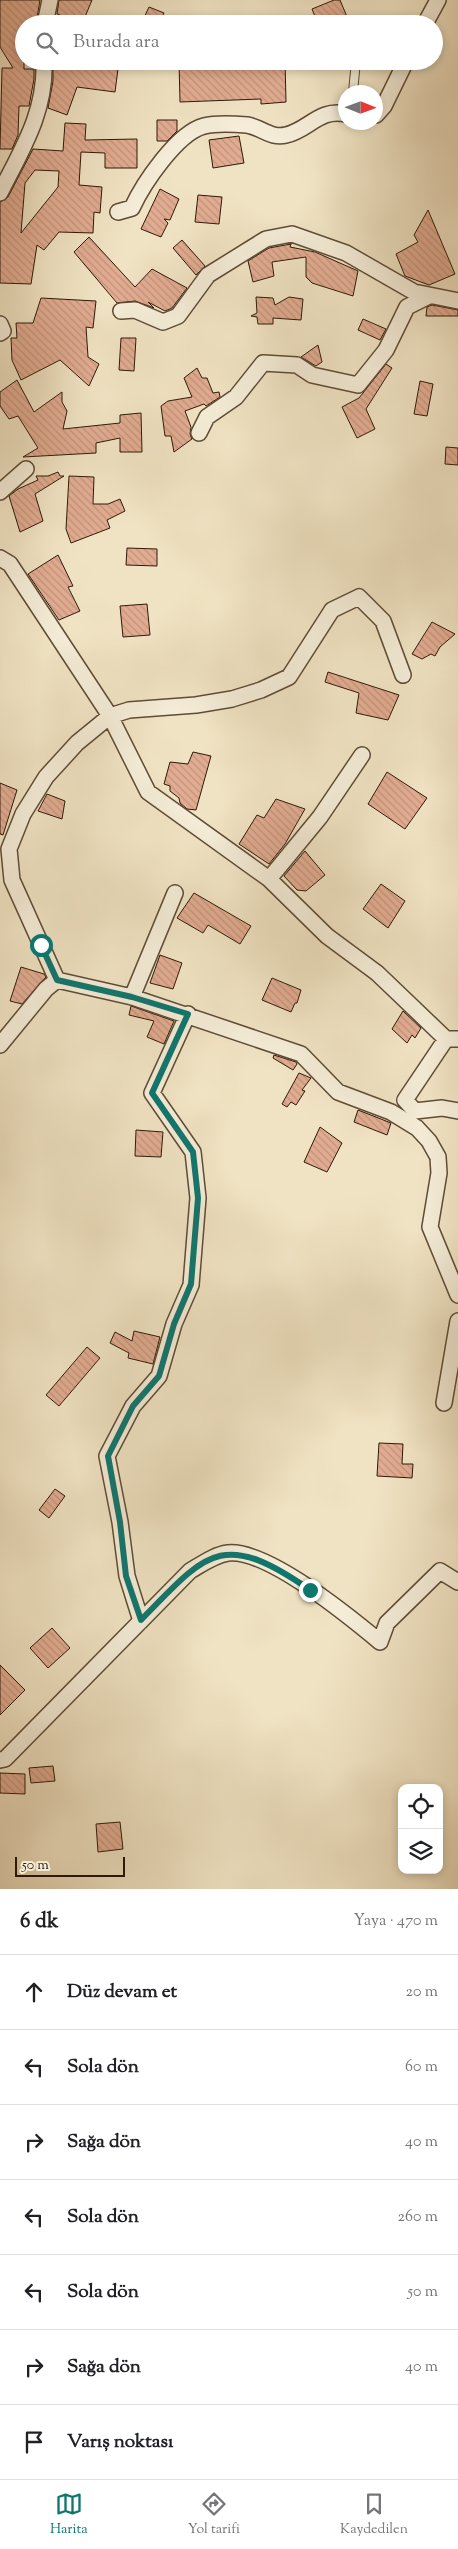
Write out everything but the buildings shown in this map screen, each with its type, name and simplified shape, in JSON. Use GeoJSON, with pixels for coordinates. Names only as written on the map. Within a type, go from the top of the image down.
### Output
{"type":"FeatureCollection","features":[{"type":"Feature","properties":{"kind":"street"},"geometry":{"type":"LineString","coordinates":[[47,15],[50,0]]}},
{"type":"Feature","properties":{"kind":"street"},"geometry":{"type":"LineString","coordinates":[[430,15],[438,0]]}},
{"type":"Feature","properties":{"kind":"street"},"geometry":{"type":"LineString","coordinates":[[0,193],[38,117],[43,94],[44,70]]}},
{"type":"Feature","properties":{"kind":"street"},"geometry":{"type":"LineString","coordinates":[[383,107],[402,70]]}},
{"type":"Feature","properties":{"kind":"street"},"geometry":{"type":"LineString","coordinates":[[118,212],[132,208],[139,193],[158,166],[184,138],[204,126],[248,125],[276,136],[294,132],[319,116],[329,113],[338,114]]}},
{"type":"Feature","properties":{"kind":"street"},"geometry":{"type":"LineString","coordinates":[[121,311],[135,310],[163,322],[178,316],[208,275],[266,239],[292,234],[346,253],[414,292],[458,301]]}},
{"type":"Feature","properties":{"kind":"street"},"geometry":{"type":"LineString","coordinates":[[200,433],[207,417],[236,397],[263,363],[297,365],[312,375],[358,385],[386,350],[407,307],[429,296]]}},
{"type":"Feature","properties":{"kind":"street"},"geometry":{"type":"LineString","coordinates":[[0,324],[3,331],[0,333]]}},
{"type":"Feature","properties":{"kind":"street"},"geometry":{"type":"LineString","coordinates":[[0,492],[26,469]]}},
{"type":"Feature","properties":{"kind":"street"},"geometry":{"type":"LineString","coordinates":[[0,558],[10,564],[110,716],[148,792],[269,879],[327,936],[377,973],[452,1039],[405,1100],[415,1111],[442,1108],[458,1111]]}},
{"type":"Feature","properties":{"kind":"street"},"geometry":{"type":"LineString","coordinates":[[57,980],[12,880],[9,849],[23,814],[46,777],[77,743],[110,716],[128,710],[232,699],[261,690],[289,677],[332,610],[359,597],[383,621],[403,675]]}},
{"type":"Feature","properties":{"kind":"street"},"geometry":{"type":"LineString","coordinates":[[269,879],[320,817],[362,755]]}},
{"type":"Feature","properties":{"kind":"street"},"geometry":{"type":"LineString","coordinates":[[132,997],[175,893]]}},
{"type":"Feature","properties":{"kind":"street"},"geometry":{"type":"LineString","coordinates":[[57,980],[132,997],[188,1014],[301,1054],[338,1092],[391,1112],[418,1128],[429,1141],[438,1157],[439,1173],[430,1227],[458,1295]]}},
{"type":"Feature","properties":{"kind":"street"},"geometry":{"type":"LineString","coordinates":[[0,1045],[46,989],[57,980]]}},
{"type":"Feature","properties":{"kind":"street"},"geometry":{"type":"LineString","coordinates":[[141,1620],[126,1576],[120,1522],[108,1456],[133,1406],[159,1376],[174,1324],[191,1284],[198,1198],[193,1152],[152,1093],[188,1014]]}},
{"type":"Feature","properties":{"kind":"street"},"geometry":{"type":"LineString","coordinates":[[444,1403],[458,1321]]}},
{"type":"Feature","properties":{"kind":"street"},"geometry":{"type":"LineString","coordinates":[[0,1760],[6,1760],[190,1571],[216,1556],[230,1553],[263,1562],[286,1574],[337,1607],[380,1642],[387,1623],[440,1572],[458,1582]]}},
{"type":"Feature","properties":{"kind":"lane"},"geometry":{"type":"LineString","coordinates":[[354,85],[355,70]]}},
{"type":"Feature","properties":{"kind":"route"},"geometry":{"type":"LineString","coordinates":[[41,945],[57,980],[132,997],[188,1014],[152,1093],[181,1131],[193,1152],[198,1198],[191,1284],[174,1324],[159,1376],[133,1406],[108,1456],[120,1522],[126,1576],[141,1620],[190,1571],[216,1556],[230,1553],[263,1562],[310,1590]]}}]}
